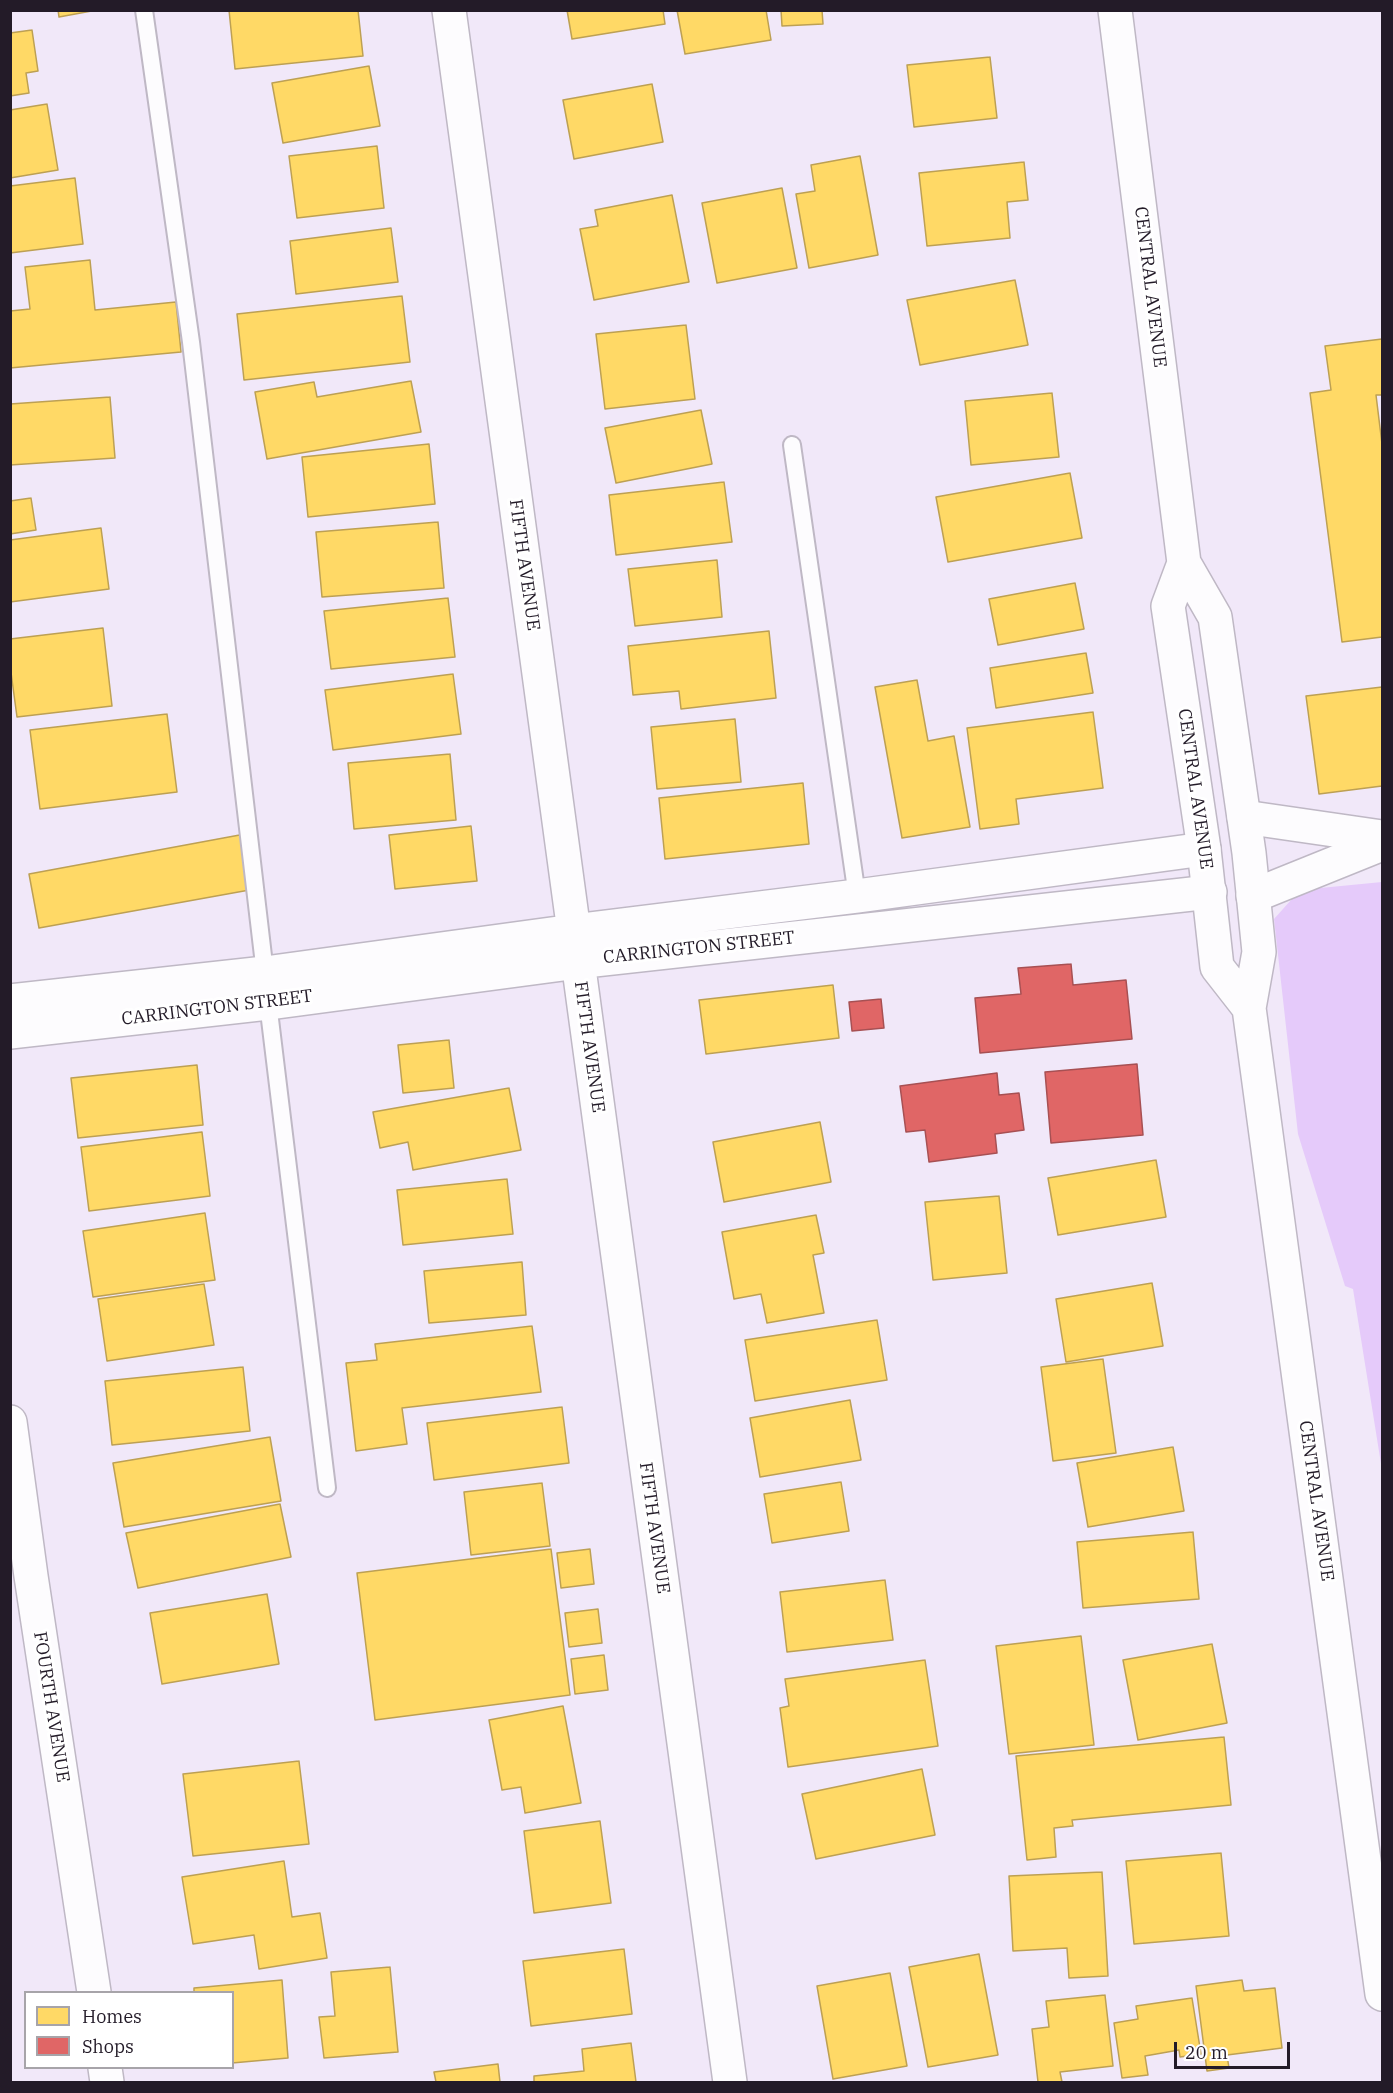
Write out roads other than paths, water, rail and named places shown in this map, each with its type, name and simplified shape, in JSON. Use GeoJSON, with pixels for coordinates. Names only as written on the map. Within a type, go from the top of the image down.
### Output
{"type":"FeatureCollection","features":[{"type":"Feature","properties":{"kind":"street","name":"FIFTH AVENUE"},"geometry":{"type":"LineString","coordinates":[[449,10],[729,2082]]}},
{"type":"Feature","properties":{"kind":"street","name":"CENTRAL AVENUE"},"geometry":{"type":"LineString","coordinates":[[1115,10],[1184,563],[1215,617],[1244,817],[1259,952],[1248,1008],[1383,1994]]}},
{"type":"Feature","properties":{"kind":"street","name":"CENTRAL AVENUE"},"geometry":{"type":"LineString","coordinates":[[1184,563],[1168,606],[1210,892],[1218,967],[1248,1008]]}},
{"type":"Feature","properties":{"kind":"street"},"geometry":{"type":"LineString","coordinates":[[1244,817],[1383,837]]}},
{"type":"Feature","properties":{"kind":"street"},"geometry":{"type":"LineString","coordinates":[[1253,897],[1383,844]]}},
{"type":"Feature","properties":{"kind":"street","name":"CARRINGTON STREET"},"geometry":{"type":"LineString","coordinates":[[10,1032],[266,988],[575,946],[857,896],[1204,849]]}},
{"type":"Feature","properties":{"kind":"street","name":"CARRINGTON STREET"},"geometry":{"type":"LineString","coordinates":[[575,946],[1210,892]]}},
{"type":"Feature","properties":{"kind":"street","name":"CARRINGTON STREET"},"geometry":{"type":"LineString","coordinates":[[10,1001],[266,988]]}},
{"type":"Feature","properties":{"kind":"street","name":"FOURTH AVENUE"},"geometry":{"type":"LineString","coordinates":[[10,1422],[94,1991]]}},
{"type":"Feature","properties":{"kind":"lane"},"geometry":{"type":"LineString","coordinates":[[144,10],[191,342],[327,1488]]}},
{"type":"Feature","properties":{"kind":"lane"},"geometry":{"type":"LineString","coordinates":[[792,445],[857,896]]}}]}
